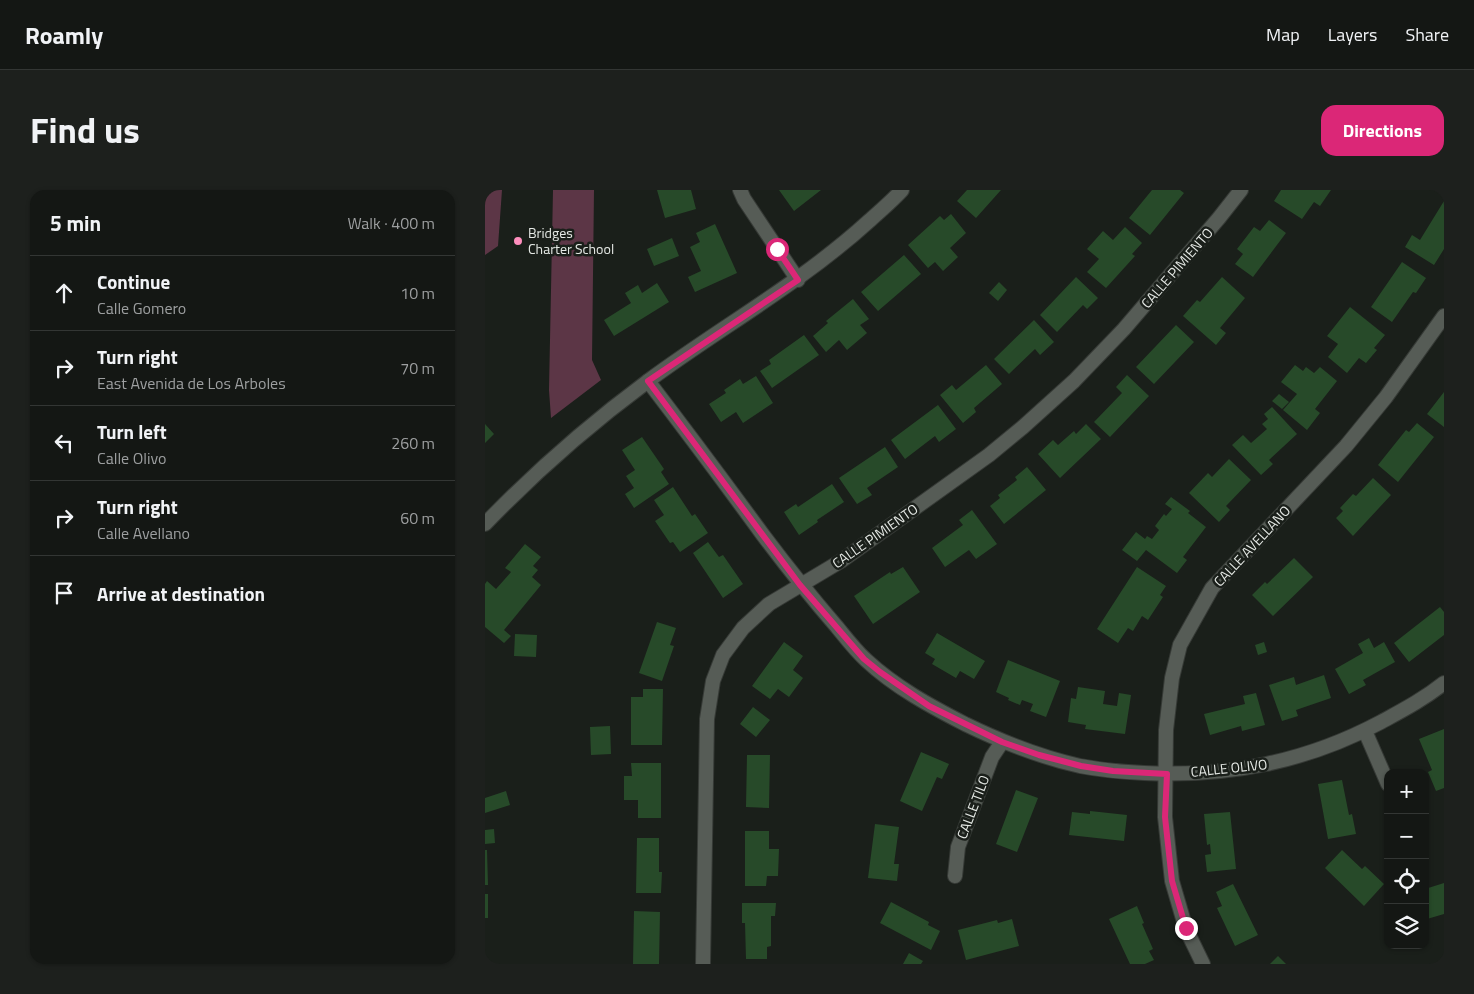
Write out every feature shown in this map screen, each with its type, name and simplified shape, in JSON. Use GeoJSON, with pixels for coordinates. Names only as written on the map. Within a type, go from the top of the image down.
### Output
{"type":"FeatureCollection","features":[{"type":"Feature","properties":{"kind":"street"},"geometry":{"type":"LineString","coordinates":[[740,190],[744,199],[798,280]]}},
{"type":"Feature","properties":{"kind":"street"},"geometry":{"type":"LineString","coordinates":[[485,524],[556,456],[599,419],[648,381],[798,280],[840,248],[902,190]]}},
{"type":"Feature","properties":{"kind":"street","name":"CALLE PIMIENTO"},"geometry":{"type":"LineString","coordinates":[[703,964],[707,719],[713,681],[723,655],[743,628],[769,604],[841,561],[989,455],[1023,427],[1074,381],[1124,330],[1241,190]]}},
{"type":"Feature","properties":{"kind":"street","name":"CALLE AVELLANO"},"geometry":{"type":"LineString","coordinates":[[1203,964],[1186,928],[1172,881],[1165,817],[1167,774],[1166,730],[1172,678],[1180,645],[1213,588],[1346,446],[1385,397],[1444,316]]}},
{"type":"Feature","properties":{"kind":"street","name":"CALLE OLIVO"},"geometry":{"type":"LineString","coordinates":[[648,381],[800,585],[864,659],[929,706],[1002,742],[1039,755],[1081,766],[1113,771],[1167,774],[1210,772],[1266,765],[1320,750],[1365,731],[1400,712],[1444,684]]}},
{"type":"Feature","properties":{"kind":"street"},"geometry":{"type":"LineString","coordinates":[[1365,731],[1384,775]]}},
{"type":"Feature","properties":{"kind":"street","name":"CALLE TILO"},"geometry":{"type":"LineString","coordinates":[[955,876],[958,847],[992,757],[1002,742]]}},
{"type":"Feature","properties":{"kind":"shaded area"},"geometry":{"type":"Polygon","coordinates":[[[485,190],[502,190],[498,246],[485,255],[485,190]]]}},
{"type":"Feature","properties":{"kind":"shaded area"},"geometry":{"type":"Polygon","coordinates":[[[553,190],[594,190],[592,360],[601,380],[551,418],[549,390],[553,190]]]}},
{"type":"Feature","properties":{"kind":"building"},"geometry":{"type":"Polygon","coordinates":[[[657,190],[691,190],[696,209],[665,218],[657,190]]]}},
{"type":"Feature","properties":{"kind":"building"},"geometry":{"type":"Polygon","coordinates":[[[779,190],[821,190],[794,211],[779,190]]]}},
{"type":"Feature","properties":{"kind":"building"},"geometry":{"type":"Polygon","coordinates":[[[967,190],[1001,190],[976,218],[957,201],[967,190]]]}},
{"type":"Feature","properties":{"kind":"building"},"geometry":{"type":"Polygon","coordinates":[[[1152,190],[1180,190],[1184,193],[1150,235],[1129,218],[1152,190]]]}},
{"type":"Feature","properties":{"kind":"building"},"geometry":{"type":"Polygon","coordinates":[[[1281,190],[1331,190],[1320,206],[1314,202],[1302,219],[1274,201],[1281,190]]]}},
{"type":"Feature","properties":{"kind":"building"},"geometry":{"type":"Polygon","coordinates":[[[1444,201],[1444,249],[1434,265],[1405,247],[1412,235],[1420,240],[1444,201]]]}},
{"type":"Feature","properties":{"kind":"building"},"geometry":{"type":"Polygon","coordinates":[[[951,214],[966,233],[950,248],[958,257],[943,271],[935,262],[928,268],[908,245],[940,216],[944,220],[951,214]]]}},
{"type":"Feature","properties":{"kind":"building"},"geometry":{"type":"Polygon","coordinates":[[[1269,220],[1286,233],[1253,277],[1235,264],[1243,254],[1237,249],[1254,227],[1260,231],[1269,220]]]}},
{"type":"Feature","properties":{"kind":"building"},"geometry":{"type":"Polygon","coordinates":[[[715,224],[737,273],[695,292],[688,277],[701,271],[690,247],[700,242],[696,233],[715,224]]]}},
{"type":"Feature","properties":{"kind":"building"},"geometry":{"type":"Polygon","coordinates":[[[1125,227],[1142,243],[1132,254],[1135,256],[1106,288],[1087,272],[1099,259],[1087,249],[1103,231],[1113,240],[1125,227]]]}},
{"type":"Feature","properties":{"kind":"building"},"geometry":{"type":"Polygon","coordinates":[[[672,238],[679,256],[654,266],[647,249],[672,238]]]}},
{"type":"Feature","properties":{"kind":"building"},"geometry":{"type":"Polygon","coordinates":[[[904,255],[921,274],[878,311],[861,292],[904,255]]]}},
{"type":"Feature","properties":{"kind":"building"},"geometry":{"type":"Polygon","coordinates":[[[1402,262],[1426,278],[1416,293],[1413,292],[1392,322],[1371,307],[1402,262]]]}},
{"type":"Feature","properties":{"kind":"building"},"geometry":{"type":"Polygon","coordinates":[[[1076,277],[1098,298],[1087,309],[1083,305],[1057,332],[1040,315],[1076,277]]]}},
{"type":"Feature","properties":{"kind":"building"},"geometry":{"type":"Polygon","coordinates":[[[1222,277],[1245,298],[1220,328],[1226,333],[1216,345],[1183,316],[1197,300],[1200,302],[1222,277]]]}},
{"type":"Feature","properties":{"kind":"building"},"geometry":{"type":"Polygon","coordinates":[[[999,282],[1007,290],[998,301],[989,293],[999,282]]]}},
{"type":"Feature","properties":{"kind":"building"},"geometry":{"type":"Polygon","coordinates":[[[657,283],[669,302],[614,336],[604,320],[631,303],[625,293],[638,285],[642,293],[657,283]]]}},
{"type":"Feature","properties":{"kind":"building"},"geometry":{"type":"Polygon","coordinates":[[[853,299],[869,319],[860,325],[867,333],[847,350],[839,340],[826,352],[813,336],[828,323],[826,321],[853,299]]]}},
{"type":"Feature","properties":{"kind":"building"},"geometry":{"type":"Polygon","coordinates":[[[1350,307],[1385,335],[1374,348],[1377,350],[1366,363],[1359,358],[1347,373],[1328,357],[1338,344],[1327,336],[1350,307]]]}},
{"type":"Feature","properties":{"kind":"building"},"geometry":{"type":"Polygon","coordinates":[[[1034,320],[1054,342],[1040,355],[1035,349],[1009,374],[994,359],[1034,320]]]}},
{"type":"Feature","properties":{"kind":"building"},"geometry":{"type":"Polygon","coordinates":[[[1176,325],[1194,342],[1154,384],[1136,367],[1176,325]]]}},
{"type":"Feature","properties":{"kind":"building"},"geometry":{"type":"Polygon","coordinates":[[[804,335],[819,355],[772,388],[760,371],[771,364],[769,360],[804,335]]]}},
{"type":"Feature","properties":{"kind":"building"},"geometry":{"type":"Polygon","coordinates":[[[986,365],[1002,384],[974,408],[976,412],[963,423],[940,395],[952,385],[956,390],[986,365]]]}},
{"type":"Feature","properties":{"kind":"building"},"geometry":{"type":"Polygon","coordinates":[[[1295,365],[1303,371],[1306,367],[1314,373],[1320,367],[1337,381],[1315,409],[1320,413],[1307,430],[1283,410],[1297,394],[1281,382],[1295,365]]]}},
{"type":"Feature","properties":{"kind":"building"},"geometry":{"type":"Polygon","coordinates":[[[1127,375],[1149,396],[1110,437],[1094,422],[1122,393],[1116,387],[1127,375]]]}},
{"type":"Feature","properties":{"kind":"building"},"geometry":{"type":"Polygon","coordinates":[[[756,376],[773,403],[743,423],[736,412],[721,422],[709,404],[726,393],[724,390],[740,379],[743,384],[756,376]]]}},
{"type":"Feature","properties":{"kind":"building"},"geometry":{"type":"Polygon","coordinates":[[[1444,392],[1444,427],[1427,414],[1444,392]]]}},
{"type":"Feature","properties":{"kind":"building"},"geometry":{"type":"Polygon","coordinates":[[[1279,394],[1289,402],[1282,409],[1272,401],[1279,394]]]}},
{"type":"Feature","properties":{"kind":"building"},"geometry":{"type":"Polygon","coordinates":[[[938,405],[956,429],[939,442],[935,436],[905,459],[891,440],[938,405]]]}},
{"type":"Feature","properties":{"kind":"building"},"geometry":{"type":"Polygon","coordinates":[[[1272,407],[1297,434],[1269,460],[1273,464],[1261,475],[1232,445],[1243,435],[1251,443],[1267,429],[1262,424],[1268,419],[1264,414],[1272,407]]]}},
{"type":"Feature","properties":{"kind":"building"},"geometry":{"type":"Polygon","coordinates":[[[1417,423],[1434,437],[1398,482],[1378,465],[1406,430],[1409,432],[1417,423]]]}},
{"type":"Feature","properties":{"kind":"building"},"geometry":{"type":"Polygon","coordinates":[[[485,424],[494,434],[485,443],[485,424]]]}},
{"type":"Feature","properties":{"kind":"building"},"geometry":{"type":"Polygon","coordinates":[[[1086,424],[1101,439],[1060,478],[1038,454],[1053,440],[1058,445],[1074,431],[1076,434],[1086,424]]]}},
{"type":"Feature","properties":{"kind":"building"},"geometry":{"type":"Polygon","coordinates":[[[642,437],[664,469],[661,472],[669,484],[634,508],[625,494],[634,488],[626,476],[635,470],[622,450],[642,437]]]}},
{"type":"Feature","properties":{"kind":"building"},"geometry":{"type":"Polygon","coordinates":[[[885,447],[898,467],[867,488],[872,495],[857,504],[839,478],[885,447]]]}},
{"type":"Feature","properties":{"kind":"building"},"geometry":{"type":"Polygon","coordinates":[[[1229,459],[1251,480],[1226,506],[1230,510],[1219,522],[1189,493],[1208,473],[1212,477],[1229,459]]]}},
{"type":"Feature","properties":{"kind":"building"},"geometry":{"type":"Polygon","coordinates":[[[1027,467],[1046,490],[1004,524],[990,506],[1000,498],[998,495],[1017,480],[1015,477],[1027,467]]]}},
{"type":"Feature","properties":{"kind":"building"},"geometry":{"type":"Polygon","coordinates":[[[1373,478],[1391,495],[1353,536],[1336,518],[1343,511],[1340,508],[1353,494],[1356,496],[1373,478]]]}},
{"type":"Feature","properties":{"kind":"building"},"geometry":{"type":"Polygon","coordinates":[[[832,484],[844,502],[799,535],[784,512],[796,504],[798,507],[832,484]]]}},
{"type":"Feature","properties":{"kind":"building"},"geometry":{"type":"Polygon","coordinates":[[[673,487],[692,516],[695,514],[708,533],[680,552],[673,542],[670,543],[655,521],[664,515],[654,500],[673,487]]]}},
{"type":"Feature","properties":{"kind":"building"},"geometry":{"type":"Polygon","coordinates":[[[1171,497],[1190,511],[1188,513],[1206,527],[1183,557],[1187,560],[1177,573],[1146,550],[1137,561],[1122,550],[1136,532],[1145,539],[1147,536],[1152,539],[1159,530],[1155,526],[1164,514],[1166,516],[1172,509],[1165,504],[1171,497]]]}},
{"type":"Feature","properties":{"kind":"building"},"geometry":{"type":"Polygon","coordinates":[[[972,510],[997,544],[976,559],[969,550],[945,567],[932,548],[963,525],[959,520],[972,510]]]}},
{"type":"Feature","properties":{"kind":"building"},"geometry":{"type":"Polygon","coordinates":[[[708,542],[719,557],[723,555],[743,584],[723,598],[693,553],[708,542]]]}},
{"type":"Feature","properties":{"kind":"building"},"geometry":{"type":"Polygon","coordinates":[[[525,544],[541,557],[533,566],[538,570],[532,577],[541,585],[504,630],[511,636],[504,643],[485,627],[485,584],[487,581],[496,589],[511,572],[505,568],[525,544]]]}},
{"type":"Feature","properties":{"kind":"building"},"geometry":{"type":"Polygon","coordinates":[[[1294,558],[1313,577],[1273,616],[1252,595],[1265,582],[1267,584],[1294,558]]]}},
{"type":"Feature","properties":{"kind":"building"},"geometry":{"type":"Polygon","coordinates":[[[903,567],[920,592],[873,624],[854,596],[890,572],[891,574],[903,567]]]}},
{"type":"Feature","properties":{"kind":"building"},"geometry":{"type":"Polygon","coordinates":[[[1137,567],[1166,586],[1160,595],[1163,597],[1148,620],[1142,616],[1133,631],[1128,628],[1118,643],[1097,629],[1137,567]]]}},
{"type":"Feature","properties":{"kind":"building"},"geometry":{"type":"Polygon","coordinates":[[[1440,607],[1444,612],[1444,635],[1409,662],[1394,643],[1440,607]]]}},
{"type":"Feature","properties":{"kind":"building"},"geometry":{"type":"Polygon","coordinates":[[[657,622],[676,628],[670,645],[674,646],[662,681],[639,673],[657,622]]]}},
{"type":"Feature","properties":{"kind":"building"},"geometry":{"type":"Polygon","coordinates":[[[937,633],[985,661],[974,679],[960,671],[956,678],[932,664],[935,659],[925,653],[937,633]]]}},
{"type":"Feature","properties":{"kind":"building"},"geometry":{"type":"Polygon","coordinates":[[[515,634],[537,635],[536,657],[514,656],[515,634]]]}},
{"type":"Feature","properties":{"kind":"building"},"geometry":{"type":"Polygon","coordinates":[[[1369,638],[1374,648],[1384,642],[1395,662],[1363,680],[1366,685],[1349,694],[1335,669],[1363,653],[1358,644],[1369,638]]]}},
{"type":"Feature","properties":{"kind":"building"},"geometry":{"type":"Polygon","coordinates":[[[784,642],[803,656],[793,670],[803,678],[789,697],[778,689],[770,699],[752,686],[784,642]]]}},
{"type":"Feature","properties":{"kind":"building"},"geometry":{"type":"Polygon","coordinates":[[[1264,642],[1267,652],[1258,655],[1255,645],[1264,642]]]}},
{"type":"Feature","properties":{"kind":"building"},"geometry":{"type":"Polygon","coordinates":[[[1008,660],[1060,681],[1046,717],[1030,711],[1033,704],[1022,700],[1020,705],[996,692],[1008,660]]]}},
{"type":"Feature","properties":{"kind":"building"},"geometry":{"type":"Polygon","coordinates":[[[1324,675],[1331,698],[1296,710],[1298,716],[1282,721],[1269,685],[1294,677],[1296,685],[1324,675]]]}},
{"type":"Feature","properties":{"kind":"building"},"geometry":{"type":"Polygon","coordinates":[[[1078,687],[1105,691],[1103,704],[1117,706],[1119,693],[1131,695],[1125,734],[1085,729],[1086,725],[1068,722],[1071,698],[1076,699],[1078,687]]]}},
{"type":"Feature","properties":{"kind":"building"},"geometry":{"type":"Polygon","coordinates":[[[643,689],[663,689],[662,745],[631,745],[631,697],[643,697],[643,689]]]}},
{"type":"Feature","properties":{"kind":"building"},"geometry":{"type":"Polygon","coordinates":[[[1256,693],[1265,725],[1242,731],[1241,726],[1210,735],[1204,714],[1245,704],[1243,696],[1256,693]]]}},
{"type":"Feature","properties":{"kind":"building"},"geometry":{"type":"Polygon","coordinates":[[[753,707],[770,720],[756,737],[740,724],[753,707]]]}},
{"type":"Feature","properties":{"kind":"building"},"geometry":{"type":"Polygon","coordinates":[[[610,726],[611,754],[591,755],[590,727],[610,726]]]}},
{"type":"Feature","properties":{"kind":"building"},"geometry":{"type":"Polygon","coordinates":[[[1444,729],[1444,788],[1436,791],[1429,774],[1429,772],[1432,770],[1419,739],[1444,729]]]}},
{"type":"Feature","properties":{"kind":"building"},"geometry":{"type":"Polygon","coordinates":[[[921,752],[949,764],[942,779],[937,777],[922,811],[900,801],[921,752]]]}},
{"type":"Feature","properties":{"kind":"building"},"geometry":{"type":"Polygon","coordinates":[[[747,755],[770,755],[769,808],[746,807],[747,755]]]}},
{"type":"Feature","properties":{"kind":"building"},"geometry":{"type":"Polygon","coordinates":[[[631,763],[661,763],[661,818],[638,818],[638,800],[624,800],[624,776],[632,776],[631,763]]]}},
{"type":"Feature","properties":{"kind":"building"},"geometry":{"type":"Polygon","coordinates":[[[1342,780],[1349,815],[1352,814],[1356,834],[1328,839],[1318,784],[1342,780]]]}},
{"type":"Feature","properties":{"kind":"building"},"geometry":{"type":"Polygon","coordinates":[[[1016,790],[1038,798],[1017,852],[996,844],[1016,790]]]}},
{"type":"Feature","properties":{"kind":"building"},"geometry":{"type":"Polygon","coordinates":[[[506,791],[510,805],[485,813],[485,798],[506,791]]]}},
{"type":"Feature","properties":{"kind":"building"},"geometry":{"type":"Polygon","coordinates":[[[1090,811],[1127,815],[1124,841],[1069,835],[1072,812],[1090,814],[1090,811]]]}},
{"type":"Feature","properties":{"kind":"building"},"geometry":{"type":"Polygon","coordinates":[[[1230,812],[1236,869],[1207,872],[1205,855],[1211,854],[1210,844],[1207,845],[1204,814],[1230,812]]]}},
{"type":"Feature","properties":{"kind":"building"},"geometry":{"type":"Polygon","coordinates":[[[875,824],[899,827],[894,864],[899,864],[897,881],[868,878],[875,824]]]}},
{"type":"Feature","properties":{"kind":"building"},"geometry":{"type":"Polygon","coordinates":[[[494,829],[495,843],[485,844],[485,830],[494,829]]]}},
{"type":"Feature","properties":{"kind":"building"},"geometry":{"type":"Polygon","coordinates":[[[745,831],[769,831],[769,849],[779,849],[778,876],[767,876],[766,886],[745,886],[745,831]]]}},
{"type":"Feature","properties":{"kind":"building"},"geometry":{"type":"Polygon","coordinates":[[[637,838],[659,838],[659,872],[662,872],[661,893],[636,893],[637,838]]]}},
{"type":"Feature","properties":{"kind":"building"},"geometry":{"type":"Polygon","coordinates":[[[485,850],[487,850],[488,885],[485,885],[485,850]]]}},
{"type":"Feature","properties":{"kind":"building"},"geometry":{"type":"Polygon","coordinates":[[[1342,850],[1362,869],[1365,866],[1384,884],[1364,906],[1325,868],[1342,850]]]}},
{"type":"Feature","properties":{"kind":"building"},"geometry":{"type":"Polygon","coordinates":[[[1444,883],[1444,914],[1429,918],[1429,904],[1429,888],[1444,883]]]}},
{"type":"Feature","properties":{"kind":"building"},"geometry":{"type":"Polygon","coordinates":[[[1233,884],[1258,935],[1235,946],[1217,908],[1222,906],[1216,892],[1233,884]]]}},
{"type":"Feature","properties":{"kind":"building"},"geometry":{"type":"Polygon","coordinates":[[[485,894],[488,894],[488,918],[485,918],[485,894]]]}},
{"type":"Feature","properties":{"kind":"building"},"geometry":{"type":"Polygon","coordinates":[[[891,902],[929,922],[928,925],[940,931],[931,950],[880,923],[891,902]]]}},
{"type":"Feature","properties":{"kind":"building"},"geometry":{"type":"Polygon","coordinates":[[[742,903],[776,903],[775,916],[771,916],[771,946],[767,947],[767,959],[746,959],[745,923],[742,923],[742,903]]]}},
{"type":"Feature","properties":{"kind":"building"},"geometry":{"type":"Polygon","coordinates":[[[1137,906],[1144,923],[1142,924],[1153,949],[1149,951],[1154,960],[1145,964],[1130,964],[1109,919],[1137,906]]]}},
{"type":"Feature","properties":{"kind":"building"},"geometry":{"type":"Polygon","coordinates":[[[634,911],[660,912],[659,964],[633,964],[634,911]]]}},
{"type":"Feature","properties":{"kind":"building"},"geometry":{"type":"Polygon","coordinates":[[[1012,919],[1019,946],[966,960],[958,930],[997,920],[998,923],[1012,919]]]}},
{"type":"Feature","properties":{"kind":"building"},"geometry":{"type":"Polygon","coordinates":[[[909,953],[923,961],[921,964],[903,964],[909,953]]]}},
{"type":"Feature","properties":{"kind":"building"},"geometry":{"type":"Polygon","coordinates":[[[1278,956],[1286,964],[1270,964],[1278,956]]]}},
{"type":"Feature","properties":{"kind":"place","name":"Bridges Charter School"},"geometry":{"type":"Point","coordinates":[518,241]}},
{"type":"Feature","properties":{"kind":"route"},"geometry":{"type":"LineString","coordinates":[[777,249],[798,280],[648,381],[800,585],[864,659],[880,672],[929,706],[1002,742],[1039,755],[1081,766],[1113,771],[1167,774],[1165,817],[1172,881],[1186,928]]}}]}
